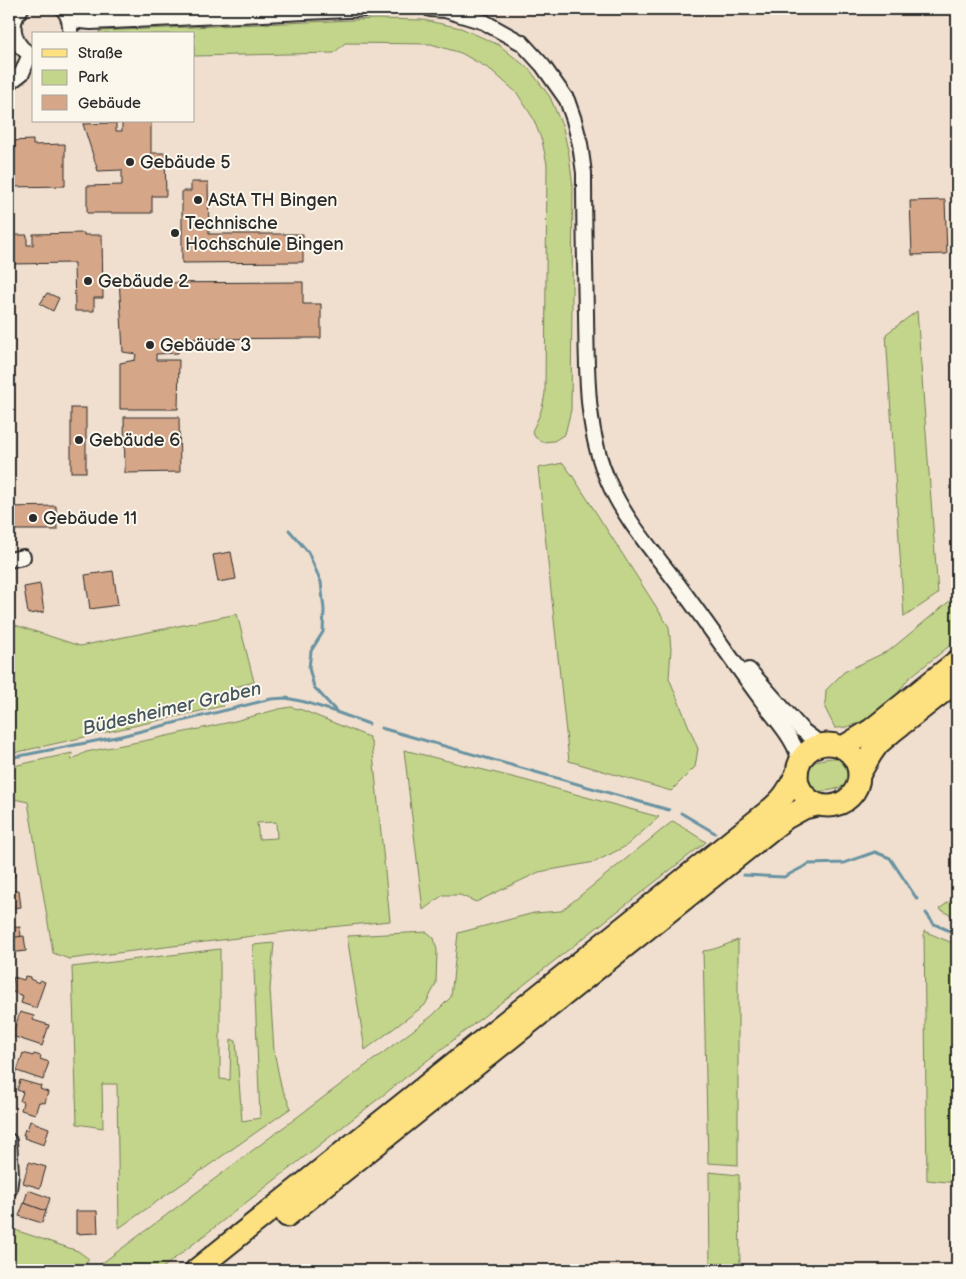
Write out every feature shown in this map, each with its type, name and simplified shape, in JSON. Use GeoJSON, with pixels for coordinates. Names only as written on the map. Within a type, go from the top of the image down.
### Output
{"type":"FeatureCollection","features":[{"type":"Feature","properties":{"kind":"main road"},"geometry":{"type":"LineString","coordinates":[[196,1270],[766,813],[780,801],[789,789],[807,752],[817,746],[833,746],[871,730],[957,661]]}},
{"type":"Feature","properties":{"kind":"main road"},"geometry":{"type":"LineString","coordinates":[[860,773],[878,744],[957,681]]}},
{"type":"Feature","properties":{"kind":"main road"},"geometry":{"type":"LineString","coordinates":[[798,768],[797,781],[800,789],[810,801],[826,807],[835,806],[851,798],[859,782],[860,773],[856,760],[853,755],[833,746]]}},
{"type":"Feature","properties":{"kind":"main road"},"geometry":{"type":"LineString","coordinates":[[220,1270],[786,818],[804,808],[817,804]]}},
{"type":"Feature","properties":{"kind":"street"},"geometry":{"type":"LineString","coordinates":[[67,21],[101,22],[368,9]]}},
{"type":"Feature","properties":{"kind":"street"},"geometry":{"type":"LineString","coordinates":[[430,9],[445,10],[484,22],[522,43],[543,66],[567,100],[580,144],[584,173],[587,383],[591,419],[602,468],[625,514],[710,627],[791,740],[796,749],[798,768]]}},
{"type":"Feature","properties":{"kind":"street"},"geometry":{"type":"LineString","coordinates":[[9,83],[22,73],[32,54],[23,50],[14,36],[15,16]]}},
{"type":"Feature","properties":{"kind":"street"},"geometry":{"type":"LineString","coordinates":[[9,560],[23,557]]}},
{"type":"Feature","properties":{"kind":"street"},"geometry":{"type":"LineString","coordinates":[[710,627],[802,730],[833,746]]}},
{"type":"Feature","properties":{"kind":"street"},"geometry":{"type":"LineString","coordinates":[[9,1141],[11,1174],[9,1190]]}},
{"type":"Feature","properties":{"kind":"green space"},"geometry":{"type":"Polygon","coordinates":[[[377,19],[423,20],[461,28],[499,45],[530,70],[550,97],[563,128],[573,187],[571,410],[565,434],[554,441],[542,442],[535,437],[532,431],[537,422],[545,393],[547,164],[542,141],[533,118],[517,93],[491,70],[461,53],[431,44],[345,43],[334,53],[195,56],[195,32],[99,31],[377,19]]]}},
{"type":"Feature","properties":{"kind":"green space"},"geometry":{"type":"Polygon","coordinates":[[[917,311],[938,594],[904,617],[886,334],[917,311]]]}},
{"type":"Feature","properties":{"kind":"green space"},"geometry":{"type":"Polygon","coordinates":[[[563,463],[669,627],[671,649],[669,678],[698,749],[695,767],[671,791],[569,761],[538,468],[563,463]]]}},
{"type":"Feature","properties":{"kind":"green space"},"geometry":{"type":"Polygon","coordinates":[[[957,595],[957,640],[909,678],[897,694],[877,712],[861,722],[835,728],[825,708],[826,690],[844,672],[890,650],[957,595]]]}},
{"type":"Feature","properties":{"kind":"green space"},"geometry":{"type":"Polygon","coordinates":[[[237,614],[254,682],[231,688],[222,697],[223,706],[9,754],[9,623],[80,646],[237,614]]]}},
{"type":"Feature","properties":{"kind":"green space"},"geometry":{"type":"Polygon","coordinates":[[[291,707],[302,710],[369,737],[372,744],[390,921],[301,930],[69,959],[53,953],[28,802],[9,798],[9,767],[72,753],[71,760],[86,752],[235,721],[291,707]],[[276,822],[257,823],[259,839],[277,838],[276,822]]]}},
{"type":"Feature","properties":{"kind":"green space"},"geometry":{"type":"Polygon","coordinates":[[[404,750],[659,817],[626,846],[595,862],[539,872],[476,902],[460,895],[443,895],[423,910],[404,750]]]}},
{"type":"Feature","properties":{"kind":"green space"},"geometry":{"type":"Polygon","coordinates":[[[844,757],[850,769],[847,782],[836,789],[814,792],[808,779],[811,766],[820,760],[844,757]]]}},
{"type":"Feature","properties":{"kind":"green space"},"geometry":{"type":"Polygon","coordinates":[[[673,821],[706,842],[160,1270],[93,1270],[432,1016],[451,997],[458,933],[534,913],[561,911],[673,821]]]}},
{"type":"Feature","properties":{"kind":"green space"},"geometry":{"type":"Polygon","coordinates":[[[957,896],[957,918],[939,909],[957,896]]]}},
{"type":"Feature","properties":{"kind":"green space"},"geometry":{"type":"Polygon","coordinates":[[[924,931],[957,945],[957,1183],[927,1180],[924,931]]]}},
{"type":"Feature","properties":{"kind":"green space"},"geometry":{"type":"Polygon","coordinates":[[[427,932],[434,938],[437,950],[436,984],[425,1005],[365,1050],[347,936],[427,932]]]}},
{"type":"Feature","properties":{"kind":"green space"},"geometry":{"type":"Polygon","coordinates":[[[738,940],[738,1165],[708,1163],[703,951],[738,940]]]}},
{"type":"Feature","properties":{"kind":"green space"},"geometry":{"type":"Polygon","coordinates":[[[274,943],[270,989],[274,1051],[281,1086],[291,1108],[119,1228],[117,1084],[102,1084],[103,1128],[77,1124],[72,967],[220,949],[220,1079],[230,1080],[231,1039],[236,1041],[242,1121],[260,1118],[253,945],[274,943]]]}},
{"type":"Feature","properties":{"kind":"green space"},"geometry":{"type":"Polygon","coordinates":[[[709,1172],[739,1175],[740,1270],[710,1270],[709,1172]]]}},
{"type":"Feature","properties":{"kind":"green space"},"geometry":{"type":"Polygon","coordinates":[[[9,1228],[78,1251],[89,1259],[82,1270],[9,1270],[9,1228]]]}},
{"type":"Feature","properties":{"kind":"building","name":"Gebäude 5"},"geometry":{"type":"Polygon","coordinates":[[[122,122],[151,122],[151,153],[165,153],[166,196],[152,196],[152,213],[87,213],[87,186],[122,185],[122,170],[98,171],[83,124],[116,123],[116,131],[122,131],[122,122]]]}},
{"type":"Feature","properties":{"kind":"building"},"geometry":{"type":"Polygon","coordinates":[[[33,140],[33,145],[65,144],[65,186],[9,187],[9,141],[33,140]]]}},
{"type":"Feature","properties":{"kind":"building"},"geometry":{"type":"Polygon","coordinates":[[[191,182],[208,182],[209,234],[303,234],[303,262],[182,263],[182,191],[191,191],[191,182]]]}},
{"type":"Feature","properties":{"kind":"building"},"geometry":{"type":"Polygon","coordinates":[[[945,200],[947,254],[912,255],[910,201],[945,200]]]}},
{"type":"Feature","properties":{"kind":"building","name":"Gebäude 2"},"geometry":{"type":"Polygon","coordinates":[[[84,233],[84,235],[102,235],[103,298],[94,298],[94,311],[75,311],[74,263],[9,264],[9,235],[27,235],[27,245],[33,245],[33,234],[84,233]]]}},
{"type":"Feature","properties":{"kind":"building","name":"Gebäude 3"},"geometry":{"type":"Polygon","coordinates":[[[119,277],[141,277],[141,283],[303,282],[303,304],[321,304],[321,338],[178,339],[178,353],[156,354],[156,360],[179,360],[178,409],[120,409],[120,363],[135,360],[136,354],[123,352],[119,277]]]}},
{"type":"Feature","properties":{"kind":"building"},"geometry":{"type":"Polygon","coordinates":[[[47,293],[59,298],[53,311],[40,304],[47,293]]]}},
{"type":"Feature","properties":{"kind":"building","name":"Gebäude 6"},"geometry":{"type":"Polygon","coordinates":[[[71,408],[86,408],[86,472],[71,472],[71,408]]]}},
{"type":"Feature","properties":{"kind":"building"},"geometry":{"type":"Polygon","coordinates":[[[124,417],[179,417],[180,472],[125,473],[124,417]]]}},
{"type":"Feature","properties":{"kind":"building","name":"Gebäude 11"},"geometry":{"type":"Polygon","coordinates":[[[56,506],[57,530],[9,530],[9,507],[56,506]]]}},
{"type":"Feature","properties":{"kind":"building"},"geometry":{"type":"Polygon","coordinates":[[[231,552],[236,579],[218,582],[213,555],[231,552]]]}},
{"type":"Feature","properties":{"kind":"building"},"geometry":{"type":"Polygon","coordinates":[[[113,571],[118,605],[90,609],[85,575],[113,571]]]}},
{"type":"Feature","properties":{"kind":"building"},"geometry":{"type":"Polygon","coordinates":[[[40,584],[44,612],[28,614],[24,587],[40,584]]]}},
{"type":"Feature","properties":{"kind":"building"},"geometry":{"type":"Polygon","coordinates":[[[9,809],[12,809],[14,834],[9,834],[9,809]]]}},
{"type":"Feature","properties":{"kind":"building"},"geometry":{"type":"Polygon","coordinates":[[[9,854],[13,854],[15,877],[9,878],[9,854]]]}},
{"type":"Feature","properties":{"kind":"building"},"geometry":{"type":"Polygon","coordinates":[[[19,890],[21,907],[13,908],[14,914],[9,915],[9,891],[19,890]]]}},
{"type":"Feature","properties":{"kind":"building"},"geometry":{"type":"Polygon","coordinates":[[[20,927],[21,937],[9,938],[9,928],[20,927]]]}},
{"type":"Feature","properties":{"kind":"building"},"geometry":{"type":"Polygon","coordinates":[[[24,936],[26,951],[9,953],[9,938],[24,936]]]}},
{"type":"Feature","properties":{"kind":"building"},"geometry":{"type":"Polygon","coordinates":[[[25,976],[39,983],[40,980],[45,982],[36,1008],[21,1003],[23,996],[10,991],[14,977],[24,980],[25,976]]]}},
{"type":"Feature","properties":{"kind":"building"},"geometry":{"type":"Polygon","coordinates":[[[20,1012],[34,1016],[33,1020],[49,1025],[42,1046],[12,1036],[20,1012]]]}},
{"type":"Feature","properties":{"kind":"building"},"geometry":{"type":"Polygon","coordinates":[[[23,1053],[41,1056],[40,1059],[49,1062],[43,1080],[17,1071],[23,1053]]]}},
{"type":"Feature","properties":{"kind":"building"},"geometry":{"type":"Polygon","coordinates":[[[20,1080],[41,1086],[40,1089],[48,1092],[45,1103],[39,1102],[35,1114],[21,1110],[23,1102],[20,1101],[23,1092],[17,1090],[20,1080]]]}},
{"type":"Feature","properties":{"kind":"building"},"geometry":{"type":"Polygon","coordinates":[[[30,1121],[49,1128],[44,1145],[24,1138],[25,1129],[27,1130],[30,1121]]]}},
{"type":"Feature","properties":{"kind":"building"},"geometry":{"type":"Polygon","coordinates":[[[29,1162],[46,1167],[40,1188],[23,1183],[29,1162]]]}},
{"type":"Feature","properties":{"kind":"building"},"geometry":{"type":"Polygon","coordinates":[[[28,1190],[50,1198],[46,1211],[24,1203],[28,1190]]]}},
{"type":"Feature","properties":{"kind":"building"},"geometry":{"type":"Polygon","coordinates":[[[24,1203],[46,1211],[42,1223],[19,1216],[24,1203]]]}},
{"type":"Feature","properties":{"kind":"building"},"geometry":{"type":"Polygon","coordinates":[[[76,1211],[97,1211],[98,1233],[76,1234],[76,1211]]]}},
{"type":"Feature","properties":{"kind":"waterway"},"geometry":{"type":"LineString","coordinates":[[289,530],[308,552],[321,582],[324,610],[323,632],[311,651],[309,668],[314,687],[336,711]]}},
{"type":"Feature","properties":{"kind":"waterway","name":"Büdesheimer Graben"},"geometry":{"type":"LineString","coordinates":[[9,758],[121,736],[271,699],[286,698],[305,702],[369,724]]}},
{"type":"Feature","properties":{"kind":"waterway","name":"Büdesheimer Graben"},"geometry":{"type":"LineString","coordinates":[[381,728],[669,810]]}},
{"type":"Feature","properties":{"kind":"waterway","name":"Büdesheimer Graben"},"geometry":{"type":"LineString","coordinates":[[681,813],[715,833]]}},
{"type":"Feature","properties":{"kind":"waterway","name":"Büdesheimer Graben"},"geometry":{"type":"LineString","coordinates":[[743,875],[784,877],[809,864],[844,863],[875,852],[890,858],[917,899]]}},
{"type":"Feature","properties":{"kind":"waterway","name":"Büdesheimer Graben"},"geometry":{"type":"LineString","coordinates":[[926,913],[934,924],[957,934]]}},
{"type":"Feature","properties":{"kind":"place","name":"Gebäude 5"},"geometry":{"type":"Point","coordinates":[130,162]}},
{"type":"Feature","properties":{"kind":"place","name":"AStA TH Bingen"},"geometry":{"type":"Point","coordinates":[198,200]}},
{"type":"Feature","properties":{"kind":"place","name":"Technische Hochschule Bingen"},"geometry":{"type":"Point","coordinates":[175,233]}},
{"type":"Feature","properties":{"kind":"place","name":"Gebäude 2"},"geometry":{"type":"Point","coordinates":[88,281]}},
{"type":"Feature","properties":{"kind":"place","name":"Gebäude 3"},"geometry":{"type":"Point","coordinates":[150,345]}},
{"type":"Feature","properties":{"kind":"place","name":"Gebäude 6"},"geometry":{"type":"Point","coordinates":[79,440]}},
{"type":"Feature","properties":{"kind":"place","name":"Gebäude 11"},"geometry":{"type":"Point","coordinates":[33,518]}}]}
